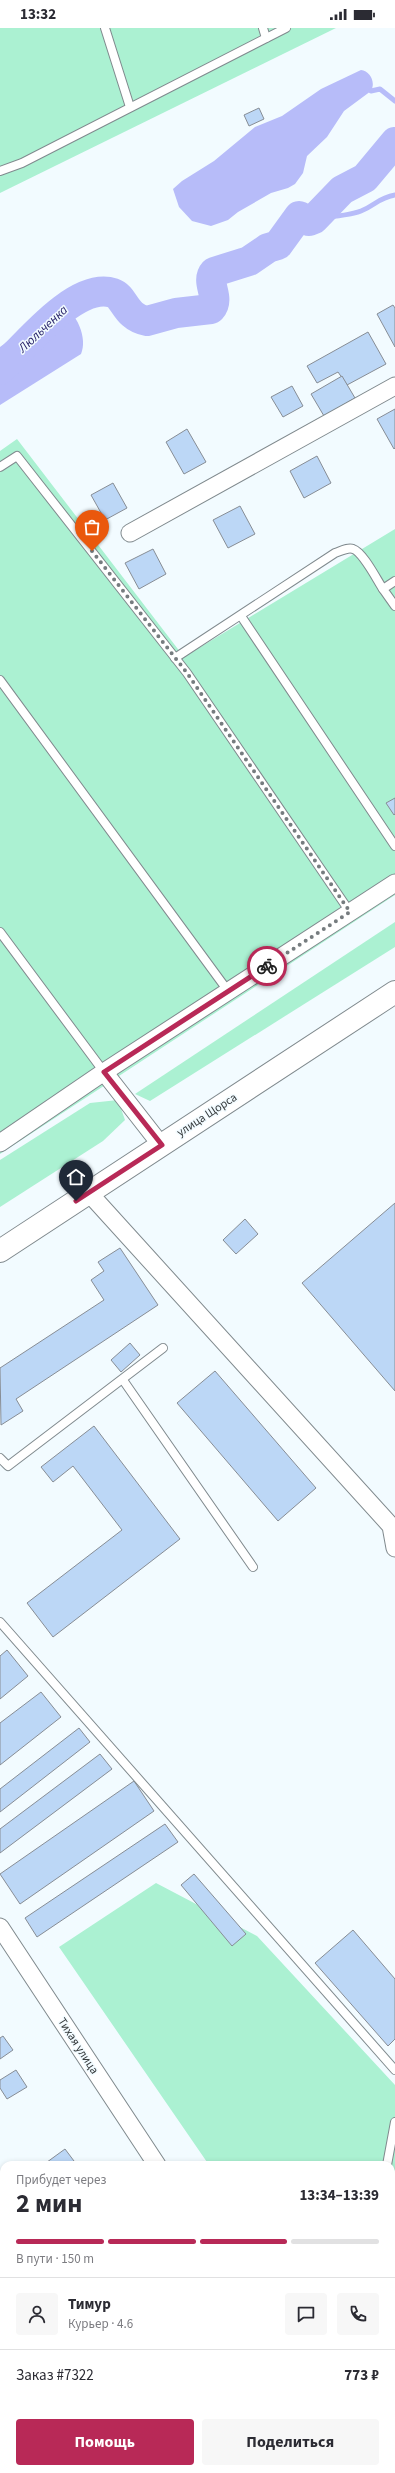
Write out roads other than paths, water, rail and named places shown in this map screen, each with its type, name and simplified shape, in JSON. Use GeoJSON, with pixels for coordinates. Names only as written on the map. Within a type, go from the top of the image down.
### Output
{"type":"FeatureCollection","features":[{"type":"Feature","properties":{"kind":"main road","name":"улица Щорса"},"geometry":{"type":"LineString","coordinates":[[0,1251],[395,992]]}},
{"type":"Feature","properties":{"kind":"street"},"geometry":{"type":"LineString","coordinates":[[130,533],[395,386]]}},
{"type":"Feature","properties":{"kind":"street"},"geometry":{"type":"LineString","coordinates":[[0,1143],[104,1072],[395,883]]}},
{"type":"Feature","properties":{"kind":"street"},"geometry":{"type":"LineString","coordinates":[[104,1072],[162,1145]]}},
{"type":"Feature","properties":{"kind":"street"},"geometry":{"type":"LineString","coordinates":[[89,1193],[391,1526],[395,1548]]}},
{"type":"Feature","properties":{"kind":"street","name":"Тихая улица"},"geometry":{"type":"LineString","coordinates":[[0,1927],[154,2161]]}},
{"type":"Feature","properties":{"kind":"lane"},"geometry":{"type":"LineString","coordinates":[[105,28],[130,107]]}},
{"type":"Feature","properties":{"kind":"lane"},"geometry":{"type":"LineString","coordinates":[[264,28],[266,38]]}},
{"type":"Feature","properties":{"kind":"lane"},"geometry":{"type":"LineString","coordinates":[[0,171],[22,163],[286,28]]}},
{"type":"Feature","properties":{"kind":"lane"},"geometry":{"type":"LineString","coordinates":[[0,467],[17,456],[176,658],[350,912]]}},
{"type":"Feature","properties":{"kind":"lane"},"geometry":{"type":"LineString","coordinates":[[176,658],[335,553],[348,548],[354,549],[362,557],[395,606]]}},
{"type":"Feature","properties":{"kind":"lane"},"geometry":{"type":"LineString","coordinates":[[383,589],[395,581]]}},
{"type":"Feature","properties":{"kind":"lane"},"geometry":{"type":"LineString","coordinates":[[241,616],[395,846]]}},
{"type":"Feature","properties":{"kind":"lane"},"geometry":{"type":"LineString","coordinates":[[0,680],[228,991]]}},
{"type":"Feature","properties":{"kind":"lane"},"geometry":{"type":"LineString","coordinates":[[0,932],[104,1072]]}},
{"type":"Feature","properties":{"kind":"lane"},"geometry":{"type":"LineString","coordinates":[[0,1458],[8,1466],[123,1380],[163,1348]]}},
{"type":"Feature","properties":{"kind":"lane"},"geometry":{"type":"LineString","coordinates":[[123,1380],[253,1567]]}},
{"type":"Feature","properties":{"kind":"lane"},"geometry":{"type":"LineString","coordinates":[[0,1622],[395,2070]]}},
{"type":"Feature","properties":{"kind":"lane"},"geometry":{"type":"LineString","coordinates":[[388,2161],[395,2122]]}},
{"type":"Feature","properties":{"kind":"water"},"geometry":{"type":"Polygon","coordinates":[[[361,70],[367,72],[371,78],[373,84],[371,91],[344,111],[327,137],[307,156],[303,173],[295,184],[288,188],[271,193],[238,212],[228,220],[211,226],[192,221],[179,207],[173,189],[182,181],[214,161],[255,127],[282,116],[321,89],[361,70]]]}},
{"type":"Feature","properties":{"kind":"water"},"geometry":{"type":"Polygon","coordinates":[[[60,305],[71,313],[80,326],[83,341],[81,354],[0,405],[0,347],[42,311],[60,305]]]}},
{"type":"Feature","properties":{"kind":"waterway"},"geometry":{"type":"LineString","coordinates":[[371,91],[380,89],[395,101]]}},
{"type":"Feature","properties":{"kind":"waterway","name":"Люльченка"},"geometry":{"type":"LineString","coordinates":[[0,370],[37,332],[67,306],[83,297],[99,292],[113,293],[117,295],[134,316],[147,321],[176,313],[211,309],[214,305],[211,280],[214,272],[249,261],[268,248],[278,245],[299,216],[309,221],[314,219],[342,190],[365,178],[395,142]]}},
{"type":"Feature","properties":{"kind":"waterway"},"geometry":{"type":"LineString","coordinates":[[315,218],[356,213],[385,198],[395,195]]}}]}
